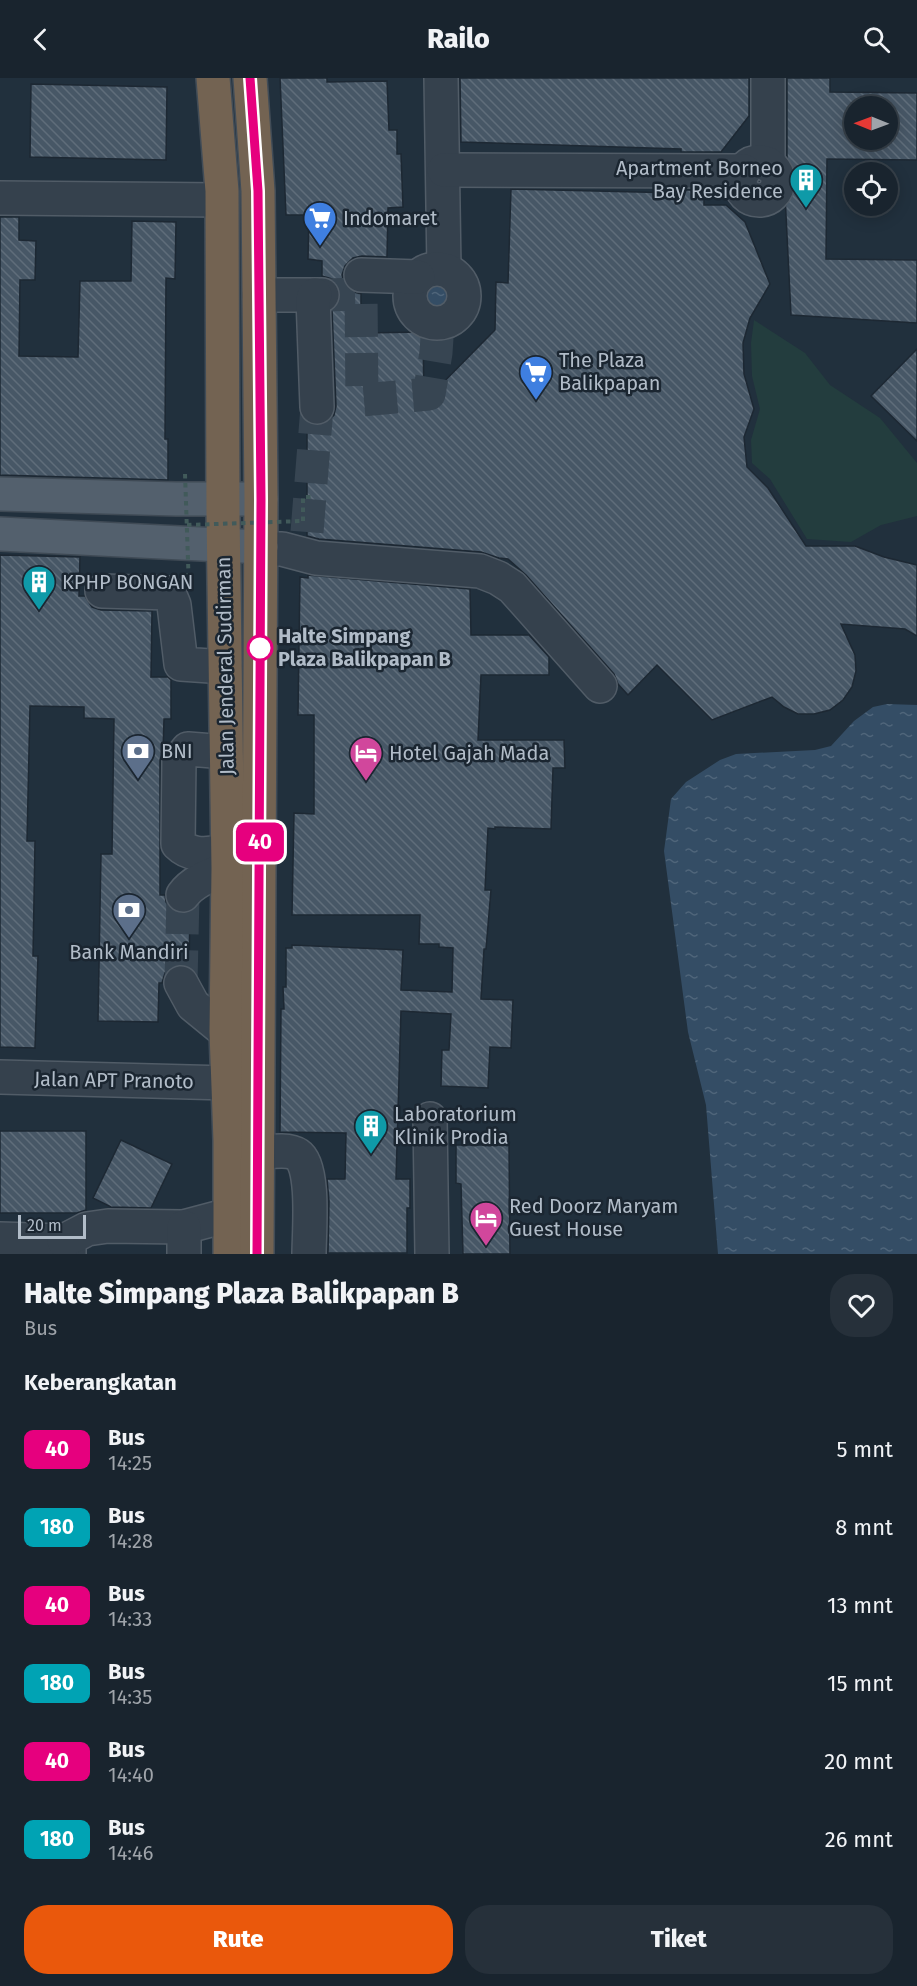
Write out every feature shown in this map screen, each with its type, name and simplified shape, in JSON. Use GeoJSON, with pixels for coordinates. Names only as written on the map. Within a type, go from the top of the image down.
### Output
{"type":"FeatureCollection","features":[{"type":"Feature","properties":{"kind":"highway","name":"Jalan Jenderal Sudirman"},"geometry":{"type":"LineString","coordinates":[[213,78],[221,200],[228,860],[226,1032],[230,1254]]}},
{"type":"Feature","properties":{"kind":"highway","name":"Jalan Jenderal Sudirman"},"geometry":{"type":"LineString","coordinates":[[250,78],[258,191],[261,499],[283,539],[260,905],[256,1153],[257,1254]]}},
{"type":"Feature","properties":{"kind":"main road"},"geometry":{"type":"LineString","coordinates":[[0,494],[261,499]]}},
{"type":"Feature","properties":{"kind":"main road"},"geometry":{"type":"LineString","coordinates":[[0,534],[223,546],[283,539]]}},
{"type":"Feature","properties":{"kind":"street"},"geometry":{"type":"LineString","coordinates":[[361,284],[424,280],[444,175],[441,78]]}},
{"type":"Feature","properties":{"kind":"street"},"geometry":{"type":"LineString","coordinates":[[751,174],[768,78]]}},
{"type":"Feature","properties":{"kind":"street"},"geometry":{"type":"LineString","coordinates":[[444,175],[751,174]]}},
{"type":"Feature","properties":{"kind":"street"},"geometry":{"type":"LineString","coordinates":[[704,186],[751,174]]}},
{"type":"Feature","properties":{"kind":"street"},"geometry":{"type":"LineString","coordinates":[[0,198],[221,200]]}},
{"type":"Feature","properties":{"kind":"street"},"geometry":{"type":"LineString","coordinates":[[259,285],[320,288],[313,298],[317,407]]}},
{"type":"Feature","properties":{"kind":"street"},"geometry":{"type":"LineString","coordinates":[[283,539],[316,558],[480,571],[498,578],[512,587],[600,686]]}},
{"type":"Feature","properties":{"kind":"street"},"geometry":{"type":"LineString","coordinates":[[102,591],[168,594],[174,605],[181,664],[225,667]]}},
{"type":"Feature","properties":{"kind":"street"},"geometry":{"type":"LineString","coordinates":[[226,752],[188,749],[179,760],[178,844],[193,854],[228,860]]}},
{"type":"Feature","properties":{"kind":"street"},"geometry":{"type":"LineString","coordinates":[[183,895],[188,888],[228,860]]}},
{"type":"Feature","properties":{"kind":"street"},"geometry":{"type":"LineString","coordinates":[[181,983],[193,1005],[226,1032]]}},
{"type":"Feature","properties":{"kind":"street","name":"Jalan APT Pranoto"},"geometry":{"type":"LineString","coordinates":[[0,1077],[228,1083]]}},
{"type":"Feature","properties":{"kind":"street"},"geometry":{"type":"LineString","coordinates":[[430,1119],[432,1254]]}},
{"type":"Feature","properties":{"kind":"street"},"geometry":{"type":"LineString","coordinates":[[256,1153],[298,1154],[305,1163],[309,1177],[309,1254]]}},
{"type":"Feature","properties":{"kind":"street"},"geometry":{"type":"LineString","coordinates":[[0,1239],[67,1247],[87,1229],[108,1226],[184,1240],[229,1215]]}},
{"type":"Feature","properties":{"kind":"path"},"geometry":{"type":"LineString","coordinates":[[185,474],[189,589]]}},
{"type":"Feature","properties":{"kind":"path"},"geometry":{"type":"LineString","coordinates":[[187,525],[283,539],[303,497],[311,496]]}},
{"type":"Feature","properties":{"kind":"green space"},"geometry":{"type":"Polygon","coordinates":[[[754,320],[805,353],[830,385],[880,418],[917,463],[917,516],[881,525],[851,542],[807,539],[770,479],[752,463],[751,440],[760,409],[752,376],[751,343],[754,320]]]}},
{"type":"Feature","properties":{"kind":"water"},"geometry":{"type":"Polygon","coordinates":[[[419,280],[455,281],[460,298],[457,309],[448,316],[436,318],[425,315],[416,308],[413,296],[419,280]]]}},
{"type":"Feature","properties":{"kind":"water"},"geometry":{"type":"Polygon","coordinates":[[[887,704],[917,705],[917,1254],[718,1254],[706,1105],[688,1032],[664,851],[671,799],[686,782],[720,760],[736,754],[815,750],[831,746],[854,721],[873,707],[887,704]]]}},
{"type":"Feature","properties":{"kind":"building","name":"The Plaza Balikpapan"},"geometry":{"type":"Polygon","coordinates":[[[280,78],[327,78],[327,82],[387,81],[389,130],[397,130],[397,154],[401,154],[403,207],[388,208],[387,257],[353,258],[345,266],[342,275],[344,283],[351,291],[361,294],[361,333],[423,332],[424,402],[495,330],[496,282],[508,283],[511,189],[679,193],[679,190],[704,190],[704,205],[726,205],[745,222],[770,284],[750,318],[743,343],[744,374],[754,409],[744,437],[747,467],[768,488],[806,546],[855,546],[884,557],[917,565],[917,636],[905,629],[841,624],[855,655],[856,671],[852,687],[843,700],[830,710],[814,714],[798,714],[784,707],[772,697],[712,720],[657,665],[628,695],[618,684],[614,674],[526,575],[508,559],[481,552],[319,539],[307,536],[307,425],[308,423],[317,426],[326,423],[334,415],[336,406],[332,310],[338,304],[341,294],[332,279],[322,276],[322,261],[308,259],[309,215],[286,215],[280,78]]]}},
{"type":"Feature","properties":{"kind":"building"},"geometry":{"type":"Polygon","coordinates":[[[460,78],[749,78],[749,116],[721,152],[461,142],[460,78]]]}},
{"type":"Feature","properties":{"kind":"building","name":"Apartment Borneo Bay Residence"},"geometry":{"type":"Polygon","coordinates":[[[787,78],[830,78],[830,92],[917,93],[917,160],[827,159],[826,259],[917,260],[917,323],[791,315],[784,175],[787,165],[787,78]]]}},
{"type":"Feature","properties":{"kind":"building"},"geometry":{"type":"Polygon","coordinates":[[[31,84],[167,87],[166,160],[30,157],[31,84]]]}},
{"type":"Feature","properties":{"kind":"building"},"geometry":{"type":"Polygon","coordinates":[[[0,217],[19,217],[19,240],[36,241],[35,280],[20,280],[19,356],[78,357],[80,281],[131,281],[132,221],[176,222],[175,279],[166,278],[165,439],[168,439],[168,480],[0,475],[0,217]]]}},
{"type":"Feature","properties":{"kind":"building"},"geometry":{"type":"Polygon","coordinates":[[[917,349],[917,441],[871,396],[917,349]]]}},
{"type":"Feature","properties":{"kind":"building"},"geometry":{"type":"Polygon","coordinates":[[[0,555],[80,557],[79,596],[85,596],[92,607],[101,610],[152,611],[151,677],[168,677],[171,680],[171,719],[164,719],[163,752],[160,760],[160,895],[165,895],[171,910],[180,913],[190,912],[189,966],[181,964],[173,966],[165,973],[162,983],[159,983],[158,1022],[98,1021],[101,854],[112,854],[114,719],[84,718],[84,707],[30,706],[27,841],[35,841],[33,956],[38,956],[35,1048],[0,1047],[0,555]]]}},
{"type":"Feature","properties":{"kind":"building"},"geometry":{"type":"Polygon","coordinates":[[[308,575],[470,589],[471,635],[529,635],[549,657],[549,675],[481,675],[478,740],[564,740],[565,768],[553,768],[551,829],[488,828],[485,890],[491,890],[481,999],[513,1000],[511,1048],[490,1047],[488,1088],[441,1086],[442,1050],[449,1050],[451,1014],[401,1011],[396,1179],[410,1179],[410,1208],[407,1208],[407,1253],[328,1253],[327,1179],[345,1179],[346,1133],[280,1132],[281,1009],[284,1009],[283,987],[286,987],[286,948],[292,948],[292,945],[403,950],[401,990],[452,992],[453,948],[439,947],[439,944],[419,944],[420,915],[292,915],[294,813],[314,814],[314,715],[298,715],[300,577],[308,578],[308,575]]]}},
{"type":"Feature","properties":{"kind":"building"},"geometry":{"type":"Polygon","coordinates":[[[0,1131],[86,1131],[86,1210],[77,1213],[0,1213],[0,1131]]]}},
{"type":"Feature","properties":{"kind":"building"},"geometry":{"type":"Polygon","coordinates":[[[121,1140],[172,1164],[151,1208],[111,1207],[93,1198],[121,1140]]]}},
{"type":"Feature","properties":{"kind":"building"},"geometry":{"type":"Polygon","coordinates":[[[456,1145],[509,1145],[510,1254],[463,1254],[461,1184],[456,1183],[456,1145]]]}},
{"type":"Feature","properties":{"kind":"tunnel"},"geometry":{"type":"LineString","coordinates":[[322,295],[361,294],[362,400],[429,394],[438,323]]}},
{"type":"Feature","properties":{"kind":"tunnel"},"geometry":{"type":"LineString","coordinates":[[307,532],[317,407]]}},
{"type":"Feature","properties":{"kind":"tunnel"},"geometry":{"type":"LineString","coordinates":[[181,983],[183,895]]}},
{"type":"Feature","properties":{"kind":"bus line","name":"40"},"geometry":{"type":"LineString","coordinates":[[250,78],[258,191],[261,499],[257,1254]]}},
{"type":"Feature","properties":{"kind":"place","name":"Apartment Borneo Bay Residence"},"geometry":{"type":"Point","coordinates":[806,209]}},
{"type":"Feature","properties":{"kind":"place","name":"Indomaret"},"geometry":{"type":"Point","coordinates":[320,247]}},
{"type":"Feature","properties":{"kind":"place","name":"The Plaza Balikpapan"},"geometry":{"type":"Point","coordinates":[536,401]}},
{"type":"Feature","properties":{"kind":"place","name":"KPHP BONGAN"},"geometry":{"type":"Point","coordinates":[39,611]}},
{"type":"Feature","properties":{"kind":"place","name":"Halte Simpang Plaza Balikpapan B"},"geometry":{"type":"Point","coordinates":[260,648]}},
{"type":"Feature","properties":{"kind":"place","name":"BNI"},"geometry":{"type":"Point","coordinates":[138,780]}},
{"type":"Feature","properties":{"kind":"place","name":"Hotel Gajah Mada"},"geometry":{"type":"Point","coordinates":[366,782]}},
{"type":"Feature","properties":{"kind":"place","name":"Bank Mandiri"},"geometry":{"type":"Point","coordinates":[129,939]}},
{"type":"Feature","properties":{"kind":"place","name":"Laboratorium Klinik Prodia"},"geometry":{"type":"Point","coordinates":[371,1155]}},
{"type":"Feature","properties":{"kind":"place","name":"Red Doorz Maryam Guest House"},"geometry":{"type":"Point","coordinates":[486,1247]}}]}
